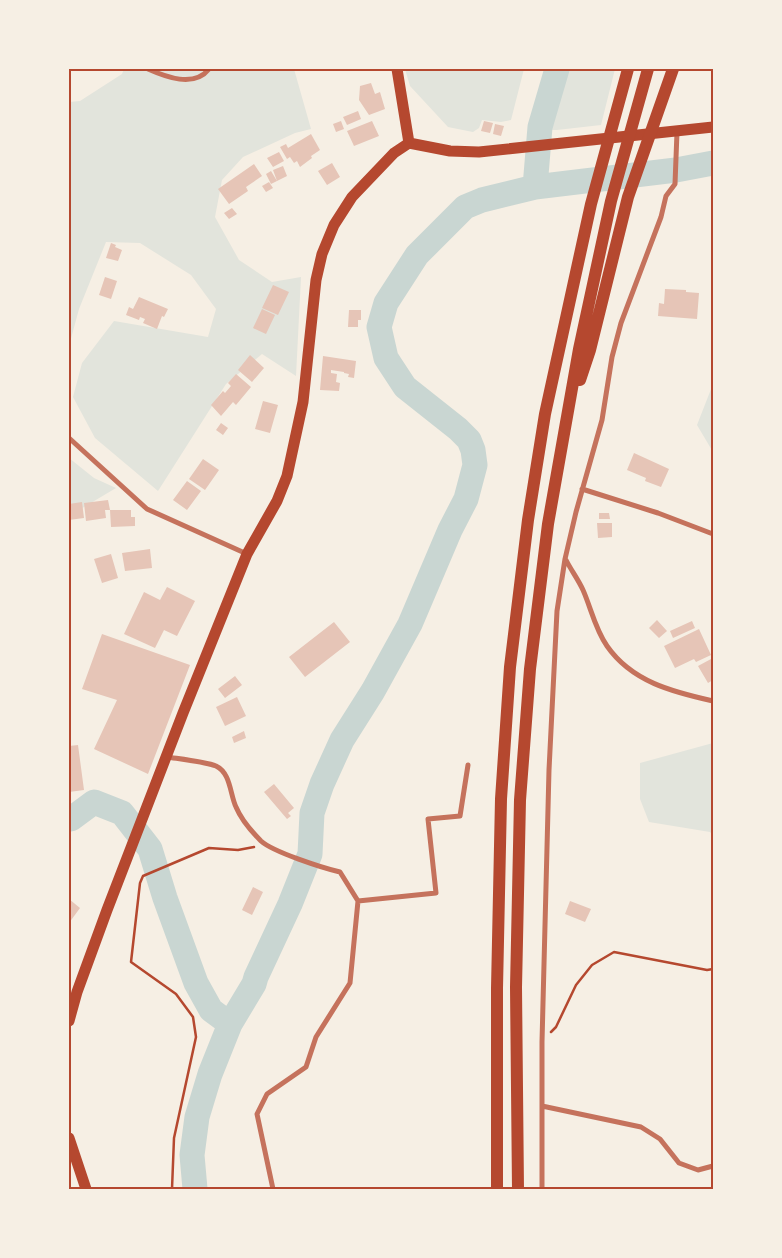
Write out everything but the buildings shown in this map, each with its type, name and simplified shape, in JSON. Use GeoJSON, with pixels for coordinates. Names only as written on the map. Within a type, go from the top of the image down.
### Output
{"type":"FeatureCollection","features":[{"type":"Feature","properties":{"kind":"highway"},"geometry":{"type":"LineString","coordinates":[[497,1189],[497,988],[501,799],[510,667],[528,520],[545,414],[591,204],[628,69]]}},
{"type":"Feature","properties":{"kind":"highway"},"geometry":{"type":"LineString","coordinates":[[518,1189],[516,988],[520,800],[530,668],[548,524],[564,427],[611,201],[648,69]]}},
{"type":"Feature","properties":{"kind":"highway"},"geometry":{"type":"LineString","coordinates":[[564,427],[590,350],[628,197],[673,69]]}},
{"type":"Feature","properties":{"kind":"main road"},"geometry":{"type":"LineString","coordinates":[[397,69],[409,143]]}},
{"type":"Feature","properties":{"kind":"main road"},"geometry":{"type":"LineString","coordinates":[[69,1021],[77,992],[106,910],[247,554],[277,501],[287,476],[303,402],[316,280],[322,254],[334,225],[352,197],[394,153],[409,143],[450,151],[479,152],[713,127]]}},
{"type":"Feature","properties":{"kind":"main road"},"geometry":{"type":"LineString","coordinates":[[69,1138],[86,1189]]}},
{"type":"Feature","properties":{"kind":"street"},"geometry":{"type":"LineString","coordinates":[[148,69],[170,77],[187,80],[204,76],[209,69]]}},
{"type":"Feature","properties":{"kind":"street"},"geometry":{"type":"LineString","coordinates":[[542,1189],[542,1042],[549,770],[557,611],[565,559],[582,488],[602,420],[612,357],[621,323],[661,217],[666,196],[675,184],[677,131]]}},
{"type":"Feature","properties":{"kind":"street"},"geometry":{"type":"LineString","coordinates":[[69,438],[147,509],[247,554]]}},
{"type":"Feature","properties":{"kind":"street"},"geometry":{"type":"LineString","coordinates":[[582,488],[658,513],[713,534]]}},
{"type":"Feature","properties":{"kind":"street"},"geometry":{"type":"LineString","coordinates":[[565,559],[583,589],[598,630],[607,646],[620,661],[640,677],[673,692],[713,700]]}},
{"type":"Feature","properties":{"kind":"street"},"geometry":{"type":"LineString","coordinates":[[167,757],[217,766],[224,772],[233,793],[235,806],[263,842],[320,867],[340,872],[358,901],[350,983],[316,1037],[306,1067],[266,1094],[257,1114],[273,1189]]}},
{"type":"Feature","properties":{"kind":"street"},"geometry":{"type":"LineString","coordinates":[[358,901],[436,893],[428,819],[460,816],[468,765]]}},
{"type":"Feature","properties":{"kind":"street"},"geometry":{"type":"LineString","coordinates":[[542,1106],[641,1126],[660,1140],[679,1163],[698,1170],[713,1166]]}},
{"type":"Feature","properties":{"kind":"path"},"geometry":{"type":"LineString","coordinates":[[172,1189],[174,1138],[196,1037],[194,1017],[176,994],[131,962],[140,882],[143,876],[209,848],[238,850],[253,847],[263,842]]}},
{"type":"Feature","properties":{"kind":"path"},"geometry":{"type":"LineString","coordinates":[[542,1042],[556,1027],[576,985],[592,965],[614,952],[707,970],[713,968]]}},
{"type":"Feature","properties":{"kind":"shaded area"},"geometry":{"type":"Polygon","coordinates":[[[124,69],[294,69],[311,129],[295,133],[243,157],[222,180],[215,217],[239,260],[272,282],[301,277],[296,376],[262,354],[226,384],[158,491],[95,438],[73,397],[82,363],[114,321],[208,337],[216,309],[191,275],[140,243],[106,242],[79,309],[69,346],[69,102],[80,101],[122,74],[124,69]]]}},
{"type":"Feature","properties":{"kind":"shaded area"},"geometry":{"type":"Polygon","coordinates":[[[405,69],[524,69],[511,120],[501,122],[482,120],[479,128],[473,132],[448,127],[410,86],[405,69]]]}},
{"type":"Feature","properties":{"kind":"shaded area"},"geometry":{"type":"Polygon","coordinates":[[[565,69],[615,69],[601,125],[548,130],[548,122],[565,69]]]}},
{"type":"Feature","properties":{"kind":"shaded area"},"geometry":{"type":"Polygon","coordinates":[[[713,384],[713,452],[697,425],[713,384]]]}},
{"type":"Feature","properties":{"kind":"shaded area"},"geometry":{"type":"Polygon","coordinates":[[[69,458],[94,478],[116,488],[69,516],[69,458]]]}},
{"type":"Feature","properties":{"kind":"shaded area"},"geometry":{"type":"Polygon","coordinates":[[[713,743],[713,836],[710,832],[649,822],[640,799],[640,763],[713,743]]]}},
{"type":"Feature","properties":{"kind":"waterway"},"geometry":{"type":"LineString","coordinates":[[535,187],[540,127],[557,69]]}},
{"type":"Feature","properties":{"kind":"waterway"},"geometry":{"type":"LineString","coordinates":[[195,1189],[192,1155],[197,1117],[210,1074],[230,1024],[254,984],[310,854],[312,813],[322,784],[342,740],[373,691],[410,624],[450,530],[466,499],[475,465],[473,450],[469,440],[405,387],[386,358],[379,327],[386,303],[417,255],[465,207],[482,200],[535,187],[676,170],[713,163]]}},
{"type":"Feature","properties":{"kind":"waterway"},"geometry":{"type":"LineString","coordinates":[[69,819],[94,802],[122,813],[150,849],[165,898],[196,983],[211,1010],[230,1024]]}}]}
